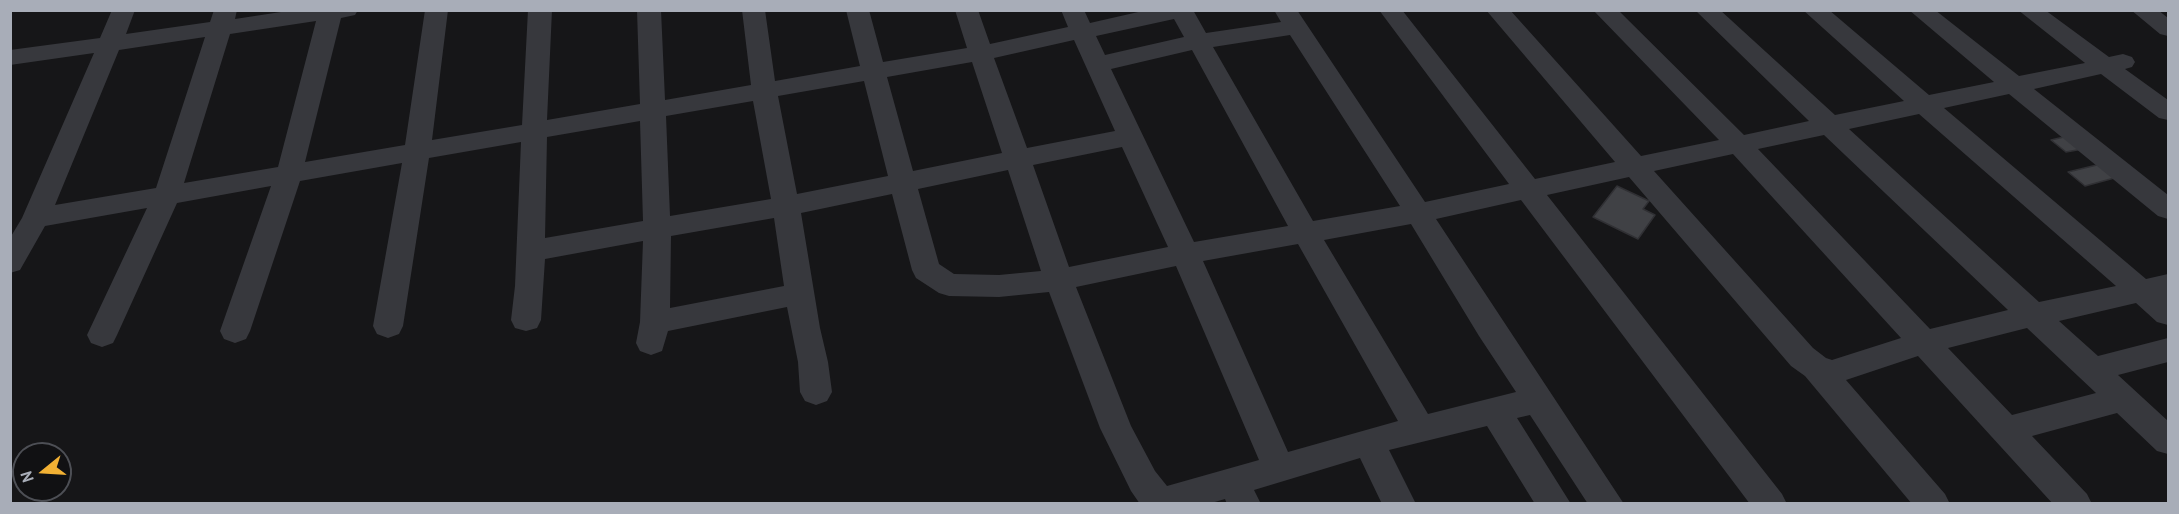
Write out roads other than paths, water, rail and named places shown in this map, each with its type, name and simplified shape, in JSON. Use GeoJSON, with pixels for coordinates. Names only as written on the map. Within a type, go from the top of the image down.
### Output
{"type":"FeatureCollection","features":[{"type":"Feature","properties":{"kind":"street"},"geometry":{"type":"LineString","coordinates":[[14,251],[36,218],[124,10]]}},
{"type":"Feature","properties":{"kind":"street"},"geometry":{"type":"LineString","coordinates":[[388,326],[417,152],[437,10]]}},
{"type":"Feature","properties":{"kind":"street"},"geometry":{"type":"LineString","coordinates":[[526,320],[530,286],[540,10]]}},
{"type":"Feature","properties":{"kind":"street"},"geometry":{"type":"LineString","coordinates":[[649,10],[657,228],[653,332],[799,294]]}},
{"type":"Feature","properties":{"kind":"street"},"geometry":{"type":"LineString","coordinates":[[753,10],[764,91],[813,362],[816,392]]}},
{"type":"Feature","properties":{"kind":"street"},"geometry":{"type":"LineString","coordinates":[[856,10],[926,270],[949,285],[999,286],[1059,280],[1185,253],[1418,213],[2115,64]]}},
{"type":"Feature","properties":{"kind":"street"},"geometry":{"type":"LineString","coordinates":[[966,10],[1059,280],[1116,428],[1143,482],[1160,503],[1239,492],[1279,468],[1369,442],[1537,400]]}},
{"type":"Feature","properties":{"kind":"street"},"geometry":{"type":"LineString","coordinates":[[36,218],[981,53],[1077,21],[1182,10],[1197,42],[1420,429]]}},
{"type":"Feature","properties":{"kind":"street"},"geometry":{"type":"LineString","coordinates":[[1390,10],[1770,504]]}},
{"type":"Feature","properties":{"kind":"street"},"geometry":{"type":"LineString","coordinates":[[1497,10],[1802,357],[1816,367],[1933,504]]}},
{"type":"Feature","properties":{"kind":"street"},"geometry":{"type":"LineString","coordinates":[[1604,10],[1738,145],[2075,504]]}},
{"type":"Feature","properties":{"kind":"street"},"geometry":{"type":"LineString","coordinates":[[1706,10],[2169,441]]}},
{"type":"Feature","properties":{"kind":"street"},"geometry":{"type":"LineString","coordinates":[[1814,10],[1924,105],[2155,288],[2169,314]]}},
{"type":"Feature","properties":{"kind":"street"},"geometry":{"type":"LineString","coordinates":[[1920,10],[2169,209]]}},
{"type":"Feature","properties":{"kind":"street"},"geometry":{"type":"LineString","coordinates":[[2029,10],[2115,64],[2169,94]]}},
{"type":"Feature","properties":{"kind":"street"},"geometry":{"type":"LineString","coordinates":[[2052,10],[2169,112]]}},
{"type":"Feature","properties":{"kind":"street"},"geometry":{"type":"LineString","coordinates":[[2142,10],[2169,29]]}},
{"type":"Feature","properties":{"kind":"street"},"geometry":{"type":"LineString","coordinates":[[10,58],[110,44],[223,19],[336,11],[289,174],[235,331]]}},
{"type":"Feature","properties":{"kind":"street"},"geometry":{"type":"LineString","coordinates":[[102,335],[167,195],[223,19]]}},
{"type":"Feature","properties":{"kind":"street"},"geometry":{"type":"LineString","coordinates":[[1098,64],[1290,19],[1607,504]]}},
{"type":"Feature","properties":{"kind":"street"},"geometry":{"type":"LineString","coordinates":[[1077,21],[1185,253],[1279,468]]}},
{"type":"Feature","properties":{"kind":"street"},"geometry":{"type":"LineString","coordinates":[[530,251],[786,206],[1132,136]]}},
{"type":"Feature","properties":{"kind":"street"},"geometry":{"type":"LineString","coordinates":[[1816,367],[1832,372],[1923,343],[2033,315],[2155,288]]}},
{"type":"Feature","properties":{"kind":"street"},"geometry":{"type":"LineString","coordinates":[[2093,370],[2169,350]]}},
{"type":"Feature","properties":{"kind":"street"},"geometry":{"type":"LineString","coordinates":[[2005,430],[2122,399]]}},
{"type":"Feature","properties":{"kind":"street"},"geometry":{"type":"LineString","coordinates":[[1494,410],[1554,504]]}},
{"type":"Feature","properties":{"kind":"street"},"geometry":{"type":"LineString","coordinates":[[1369,442],[1399,504]]}}]}
